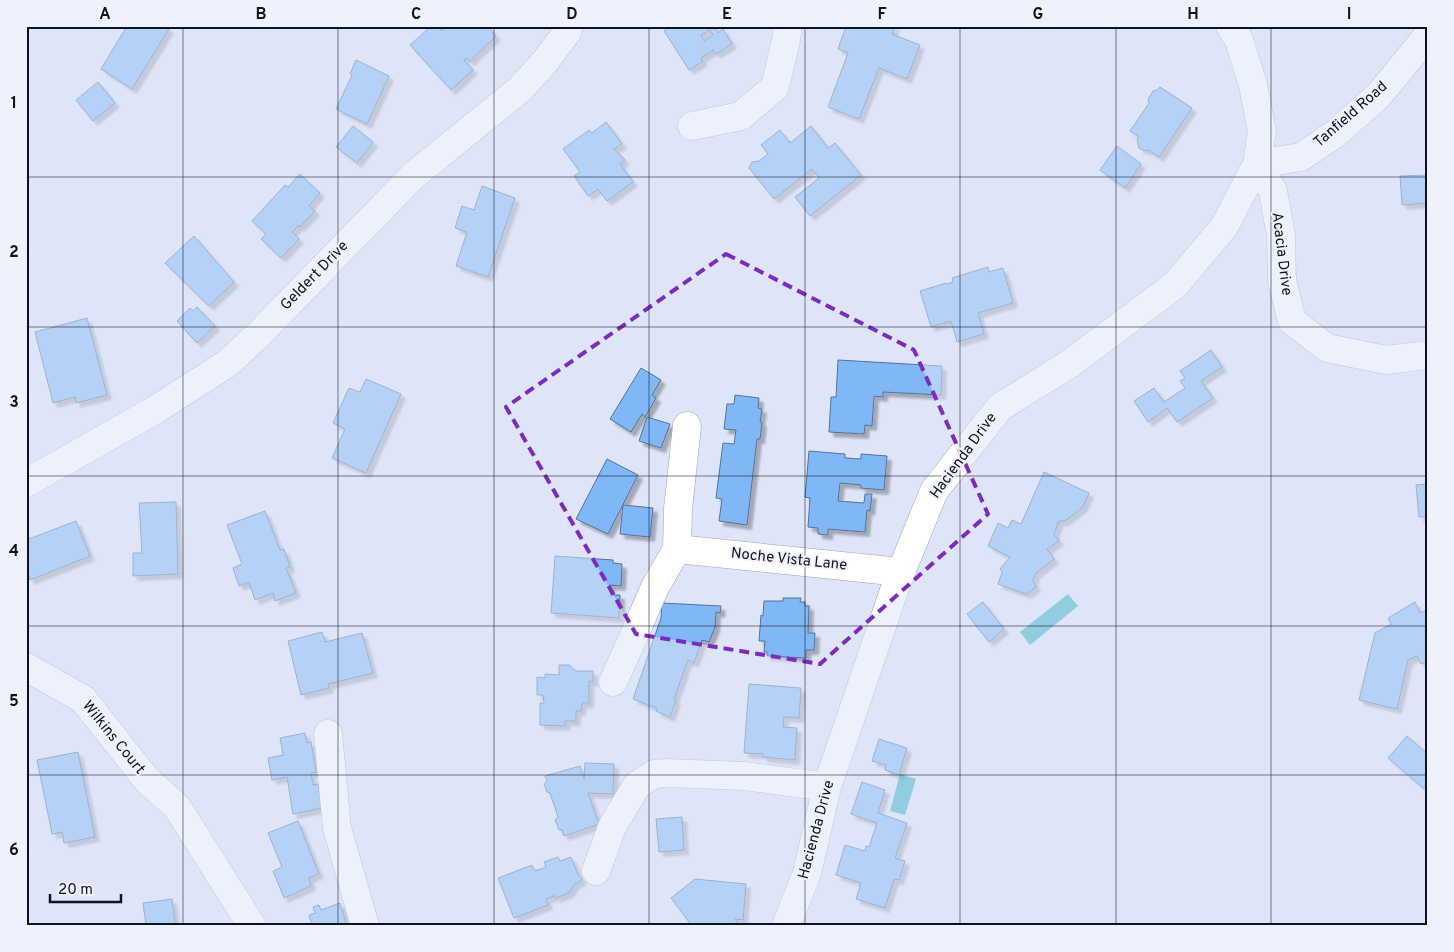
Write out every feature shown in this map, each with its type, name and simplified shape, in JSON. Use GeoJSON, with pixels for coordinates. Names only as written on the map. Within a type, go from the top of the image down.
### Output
{"type":"FeatureCollection","features":[{"type":"Feature","properties":{"kind":"street","name":"Geldert Drive"},"geometry":{"type":"LineString","coordinates":[[30,474],[155,410],[228,363],[260,333],[414,175],[519,90],[544,63],[567,32],[569,26]]}},
{"type":"Feature","properties":{"kind":"street"},"geometry":{"type":"LineString","coordinates":[[692,126],[741,116],[775,87],[788,26]]}},
{"type":"Feature","properties":{"kind":"street","name":"Hacienda Drive"},"geometry":{"type":"LineString","coordinates":[[786,926],[807,873],[827,788],[901,572],[934,491],[1000,407],[1068,365],[1175,285],[1224,227],[1257,164],[1262,132],[1253,86],[1239,40],[1230,26]]}},
{"type":"Feature","properties":{"kind":"street","name":"Tanfield Road"},"geometry":{"type":"LineString","coordinates":[[1257,164],[1301,157],[1335,134],[1379,95],[1428,35]]}},
{"type":"Feature","properties":{"kind":"street","name":"Acacia Drive"},"geometry":{"type":"LineString","coordinates":[[1257,164],[1273,192],[1280,236],[1282,281],[1292,321],[1327,348],[1386,360],[1428,356]]}},
{"type":"Feature","properties":{"kind":"street"},"geometry":{"type":"LineString","coordinates":[[612,682],[655,587],[677,549],[678,509],[687,426]]}},
{"type":"Feature","properties":{"kind":"street","name":"Noche Vista Lane"},"geometry":{"type":"LineString","coordinates":[[677,549],[901,572]]}},
{"type":"Feature","properties":{"kind":"street","name":"Wilkins Court"},"geometry":{"type":"LineString","coordinates":[[26,667],[83,700],[147,780],[177,806],[252,926]]}},
{"type":"Feature","properties":{"kind":"street"},"geometry":{"type":"LineString","coordinates":[[328,734],[337,828],[365,926]]}},
{"type":"Feature","properties":{"kind":"street"},"geometry":{"type":"LineString","coordinates":[[596,871],[612,827],[637,785],[654,774],[744,776],[827,788]]}},
{"type":"Feature","properties":{"kind":"highlighted area"},"geometry":{"type":"Polygon","coordinates":[[[726,254],[914,350],[988,514],[820,664],[636,634],[506,407],[726,254]]]}},
{"type":"Feature","properties":{"kind":"water"},"geometry":{"type":"Polygon","coordinates":[[[1068,594],[1078,606],[1030,645],[1020,632],[1068,594]]]}},
{"type":"Feature","properties":{"kind":"water"},"geometry":{"type":"Polygon","coordinates":[[[900,774],[916,779],[905,815],[890,811],[900,774]]]}},
{"type":"Feature","properties":{"kind":"building"},"geometry":{"type":"Polygon","coordinates":[[[127,26],[165,26],[169,29],[132,89],[101,69],[127,26]]]}},
{"type":"Feature","properties":{"kind":"building"},"geometry":{"type":"Polygon","coordinates":[[[431,26],[438,26],[442,31],[441,26],[487,26],[496,36],[470,61],[467,58],[464,60],[473,70],[451,90],[410,45],[431,26]]]}},
{"type":"Feature","properties":{"kind":"building"},"geometry":{"type":"Polygon","coordinates":[[[671,26],[716,26],[718,33],[723,29],[732,44],[716,54],[713,50],[701,58],[703,61],[689,70],[664,31],[671,26]],[[710,30],[701,35],[704,41],[713,35],[710,30]]]}},
{"type":"Feature","properties":{"kind":"building"},"geometry":{"type":"Polygon","coordinates":[[[846,26],[895,26],[892,34],[920,45],[907,79],[879,68],[859,119],[828,107],[848,53],[838,49],[846,26]]]}},
{"type":"Feature","properties":{"kind":"building"},"geometry":{"type":"Polygon","coordinates":[[[356,60],[389,76],[367,124],[336,109],[352,75],[350,74],[356,60]]]}},
{"type":"Feature","properties":{"kind":"building"},"geometry":{"type":"Polygon","coordinates":[[[98,82],[115,103],[93,121],[76,100],[98,82]]]}},
{"type":"Feature","properties":{"kind":"building"},"geometry":{"type":"Polygon","coordinates":[[[1160,87],[1192,108],[1159,157],[1148,150],[1145,151],[1139,148],[1137,140],[1139,137],[1130,131],[1149,103],[1148,99],[1153,91],[1160,87]]]}},
{"type":"Feature","properties":{"kind":"building"},"geometry":{"type":"Polygon","coordinates":[[[606,122],[622,144],[614,149],[625,160],[620,164],[633,182],[607,201],[598,189],[588,196],[574,176],[580,172],[563,149],[589,130],[592,133],[606,122]]]}},
{"type":"Feature","properties":{"kind":"building"},"geometry":{"type":"Polygon","coordinates":[[[353,126],[373,142],[357,163],[336,147],[353,126]]]}},
{"type":"Feature","properties":{"kind":"building"},"geometry":{"type":"Polygon","coordinates":[[[811,126],[828,148],[835,143],[861,175],[810,216],[795,197],[819,178],[812,169],[774,199],[749,168],[752,162],[759,161],[768,154],[761,145],[780,130],[790,143],[811,126]]]}},
{"type":"Feature","properties":{"kind":"building"},"geometry":{"type":"Polygon","coordinates":[[[1117,146],[1141,164],[1125,188],[1100,170],[1117,146]]]}},
{"type":"Feature","properties":{"kind":"building"},"geometry":{"type":"Polygon","coordinates":[[[300,174],[320,193],[309,206],[315,211],[300,227],[299,225],[292,232],[299,239],[281,258],[261,239],[266,234],[252,221],[285,185],[288,187],[300,174]]]}},
{"type":"Feature","properties":{"kind":"building"},"geometry":{"type":"Polygon","coordinates":[[[1428,175],[1428,203],[1402,205],[1400,176],[1428,175]]]}},
{"type":"Feature","properties":{"kind":"building"},"geometry":{"type":"Polygon","coordinates":[[[482,186],[515,198],[488,277],[456,266],[467,232],[455,228],[462,206],[474,210],[482,186]]]}},
{"type":"Feature","properties":{"kind":"building"},"geometry":{"type":"Polygon","coordinates":[[[194,236],[234,282],[209,306],[165,263],[194,236]]]}},
{"type":"Feature","properties":{"kind":"building"},"geometry":{"type":"Polygon","coordinates":[[[988,267],[989,272],[1003,268],[1013,303],[978,313],[984,334],[957,342],[951,321],[931,327],[920,291],[953,282],[952,278],[988,267]]]}},
{"type":"Feature","properties":{"kind":"building"},"geometry":{"type":"Polygon","coordinates":[[[197,307],[215,326],[197,343],[177,321],[190,308],[193,311],[197,307]]]}},
{"type":"Feature","properties":{"kind":"building"},"geometry":{"type":"Polygon","coordinates":[[[87,318],[107,395],[76,403],[75,397],[53,403],[35,332],[87,318]]]}},
{"type":"Feature","properties":{"kind":"building"},"geometry":{"type":"Polygon","coordinates":[[[1211,350],[1222,367],[1201,381],[1213,398],[1177,422],[1167,408],[1148,422],[1134,401],[1154,388],[1164,402],[1185,388],[1180,381],[1185,378],[1180,371],[1211,350]]]}},
{"type":"Feature","properties":{"kind":"building"},"geometry":{"type":"Polygon","coordinates":[[[838,360],[942,366],[941,395],[883,392],[883,397],[874,396],[872,426],[865,425],[864,434],[829,432],[831,397],[836,397],[838,360]]]}},
{"type":"Feature","properties":{"kind":"building"},"geometry":{"type":"Polygon","coordinates":[[[641,368],[661,380],[652,395],[656,398],[645,417],[642,414],[631,432],[610,419],[641,368]]]}},
{"type":"Feature","properties":{"kind":"building"},"geometry":{"type":"Polygon","coordinates":[[[366,379],[401,394],[366,473],[332,458],[345,429],[333,423],[349,388],[360,392],[366,379]]]}},
{"type":"Feature","properties":{"kind":"building"},"geometry":{"type":"Polygon","coordinates":[[[735,395],[759,398],[758,408],[762,409],[760,439],[757,439],[747,525],[719,521],[722,499],[716,498],[723,443],[734,444],[736,430],[724,429],[727,404],[734,404],[735,395]]]}},
{"type":"Feature","properties":{"kind":"building"},"geometry":{"type":"Polygon","coordinates":[[[647,417],[670,424],[661,448],[639,441],[647,417]]]}},
{"type":"Feature","properties":{"kind":"building"},"geometry":{"type":"Polygon","coordinates":[[[809,451],[845,454],[845,458],[861,459],[861,454],[887,456],[884,490],[861,488],[861,485],[840,483],[838,501],[864,503],[865,494],[872,494],[870,511],[867,510],[865,532],[828,529],[828,535],[818,534],[818,528],[808,527],[810,498],[805,497],[809,451]]]}},
{"type":"Feature","properties":{"kind":"building"},"geometry":{"type":"Polygon","coordinates":[[[607,459],[638,475],[608,534],[576,519],[607,459]]]}},
{"type":"Feature","properties":{"kind":"building"},"geometry":{"type":"Polygon","coordinates":[[[1044,472],[1089,493],[1083,507],[1065,521],[1059,521],[1054,534],[1059,541],[1047,549],[1054,559],[1035,574],[1033,581],[1036,587],[1026,594],[998,584],[1002,572],[1000,569],[1010,557],[988,546],[998,523],[1008,528],[1012,520],[1021,524],[1044,472]]]}},
{"type":"Feature","properties":{"kind":"building"},"geometry":{"type":"Polygon","coordinates":[[[1428,484],[1428,516],[1419,517],[1416,485],[1428,484]]]}},
{"type":"Feature","properties":{"kind":"building"},"geometry":{"type":"Polygon","coordinates":[[[176,502],[178,574],[133,576],[133,553],[142,553],[139,503],[176,502]]]}},
{"type":"Feature","properties":{"kind":"building"},"geometry":{"type":"Polygon","coordinates":[[[623,505],[653,508],[650,537],[620,534],[623,505]]]}},
{"type":"Feature","properties":{"kind":"building"},"geometry":{"type":"Polygon","coordinates":[[[265,511],[280,550],[284,549],[290,567],[286,568],[296,593],[275,601],[273,593],[255,600],[249,582],[239,586],[233,568],[242,564],[227,525],[265,511]]]}},
{"type":"Feature","properties":{"kind":"building"},"geometry":{"type":"Polygon","coordinates":[[[76,521],[90,556],[30,580],[28,573],[26,574],[26,540],[76,521]]]}},
{"type":"Feature","properties":{"kind":"building"},"geometry":{"type":"Polygon","coordinates":[[[555,556],[613,560],[613,563],[622,564],[621,586],[610,585],[610,595],[620,595],[619,618],[551,613],[555,556]]]}},
{"type":"Feature","properties":{"kind":"building"},"geometry":{"type":"Polygon","coordinates":[[[783,598],[801,598],[800,602],[805,602],[805,606],[809,606],[808,633],[815,633],[814,650],[806,650],[806,658],[767,656],[767,652],[764,652],[765,641],[759,641],[764,601],[783,601],[783,598]]]}},
{"type":"Feature","properties":{"kind":"building"},"geometry":{"type":"Polygon","coordinates":[[[983,602],[1004,629],[989,642],[967,614],[983,602]]]}},
{"type":"Feature","properties":{"kind":"building"},"geometry":{"type":"Polygon","coordinates":[[[1415,602],[1420,613],[1428,609],[1428,661],[1421,664],[1417,656],[1408,660],[1397,709],[1359,700],[1375,633],[1391,624],[1388,618],[1415,602]]]}},
{"type":"Feature","properties":{"kind":"building"},"geometry":{"type":"Polygon","coordinates":[[[662,603],[721,606],[720,613],[716,612],[715,627],[709,642],[702,640],[694,663],[688,660],[674,699],[676,700],[670,717],[656,711],[657,708],[633,699],[661,618],[662,603]]]}},
{"type":"Feature","properties":{"kind":"building"},"geometry":{"type":"Polygon","coordinates":[[[322,632],[325,642],[362,633],[373,673],[328,684],[329,688],[301,695],[288,641],[322,632]]]}},
{"type":"Feature","properties":{"kind":"building"},"geometry":{"type":"Polygon","coordinates":[[[559,665],[570,665],[575,671],[593,671],[593,682],[589,681],[589,703],[582,703],[581,711],[576,711],[576,721],[565,721],[565,726],[540,725],[540,703],[544,703],[543,695],[537,695],[537,677],[545,678],[545,674],[559,675],[559,665]]]}},
{"type":"Feature","properties":{"kind":"building"},"geometry":{"type":"Polygon","coordinates":[[[749,684],[801,688],[799,718],[784,717],[783,727],[797,728],[795,760],[763,757],[763,754],[744,753],[749,684]]]}},
{"type":"Feature","properties":{"kind":"building"},"geometry":{"type":"Polygon","coordinates":[[[305,733],[307,743],[311,742],[316,772],[311,773],[313,785],[318,784],[322,808],[293,814],[287,777],[272,780],[268,758],[283,755],[280,738],[305,733]]]}},
{"type":"Feature","properties":{"kind":"building"},"geometry":{"type":"Polygon","coordinates":[[[1407,736],[1428,754],[1428,789],[1425,786],[1423,788],[1388,758],[1407,736]]]}},
{"type":"Feature","properties":{"kind":"building"},"geometry":{"type":"Polygon","coordinates":[[[879,739],[907,748],[899,775],[885,770],[886,765],[872,761],[879,739]]]}},
{"type":"Feature","properties":{"kind":"building"},"geometry":{"type":"Polygon","coordinates":[[[78,752],[95,837],[64,843],[62,832],[52,834],[37,760],[78,752]]]}},
{"type":"Feature","properties":{"kind":"building"},"geometry":{"type":"Polygon","coordinates":[[[585,763],[614,764],[613,794],[588,793],[599,824],[564,836],[555,820],[558,817],[550,793],[547,792],[544,784],[547,781],[545,776],[580,766],[584,779],[585,763]]]}},
{"type":"Feature","properties":{"kind":"building"},"geometry":{"type":"Polygon","coordinates":[[[862,782],[885,790],[878,813],[907,823],[895,858],[905,861],[899,880],[894,879],[885,908],[856,899],[861,883],[836,875],[845,845],[865,851],[866,846],[869,847],[877,823],[851,814],[862,782]]]}},
{"type":"Feature","properties":{"kind":"building"},"geometry":{"type":"Polygon","coordinates":[[[682,817],[684,850],[659,852],[656,819],[682,817]]]}},
{"type":"Feature","properties":{"kind":"building"},"geometry":{"type":"Polygon","coordinates":[[[298,821],[319,874],[309,878],[311,886],[284,898],[273,871],[282,867],[268,833],[298,821]]]}},
{"type":"Feature","properties":{"kind":"building"},"geometry":{"type":"Polygon","coordinates":[[[558,857],[560,861],[571,857],[582,880],[575,884],[569,893],[556,898],[553,894],[554,896],[546,899],[548,905],[514,918],[498,878],[532,865],[535,871],[546,867],[544,862],[558,857]]]}},
{"type":"Feature","properties":{"kind":"building"},"geometry":{"type":"Polygon","coordinates":[[[695,879],[746,884],[743,920],[735,919],[740,926],[692,926],[671,898],[695,879]]]}},
{"type":"Feature","properties":{"kind":"building"},"geometry":{"type":"Polygon","coordinates":[[[172,899],[175,923],[180,926],[146,926],[143,903],[172,899]]]}},
{"type":"Feature","properties":{"kind":"building"},"geometry":{"type":"Polygon","coordinates":[[[340,903],[347,926],[312,926],[309,915],[315,913],[313,907],[319,905],[321,910],[340,903]]]}}]}
